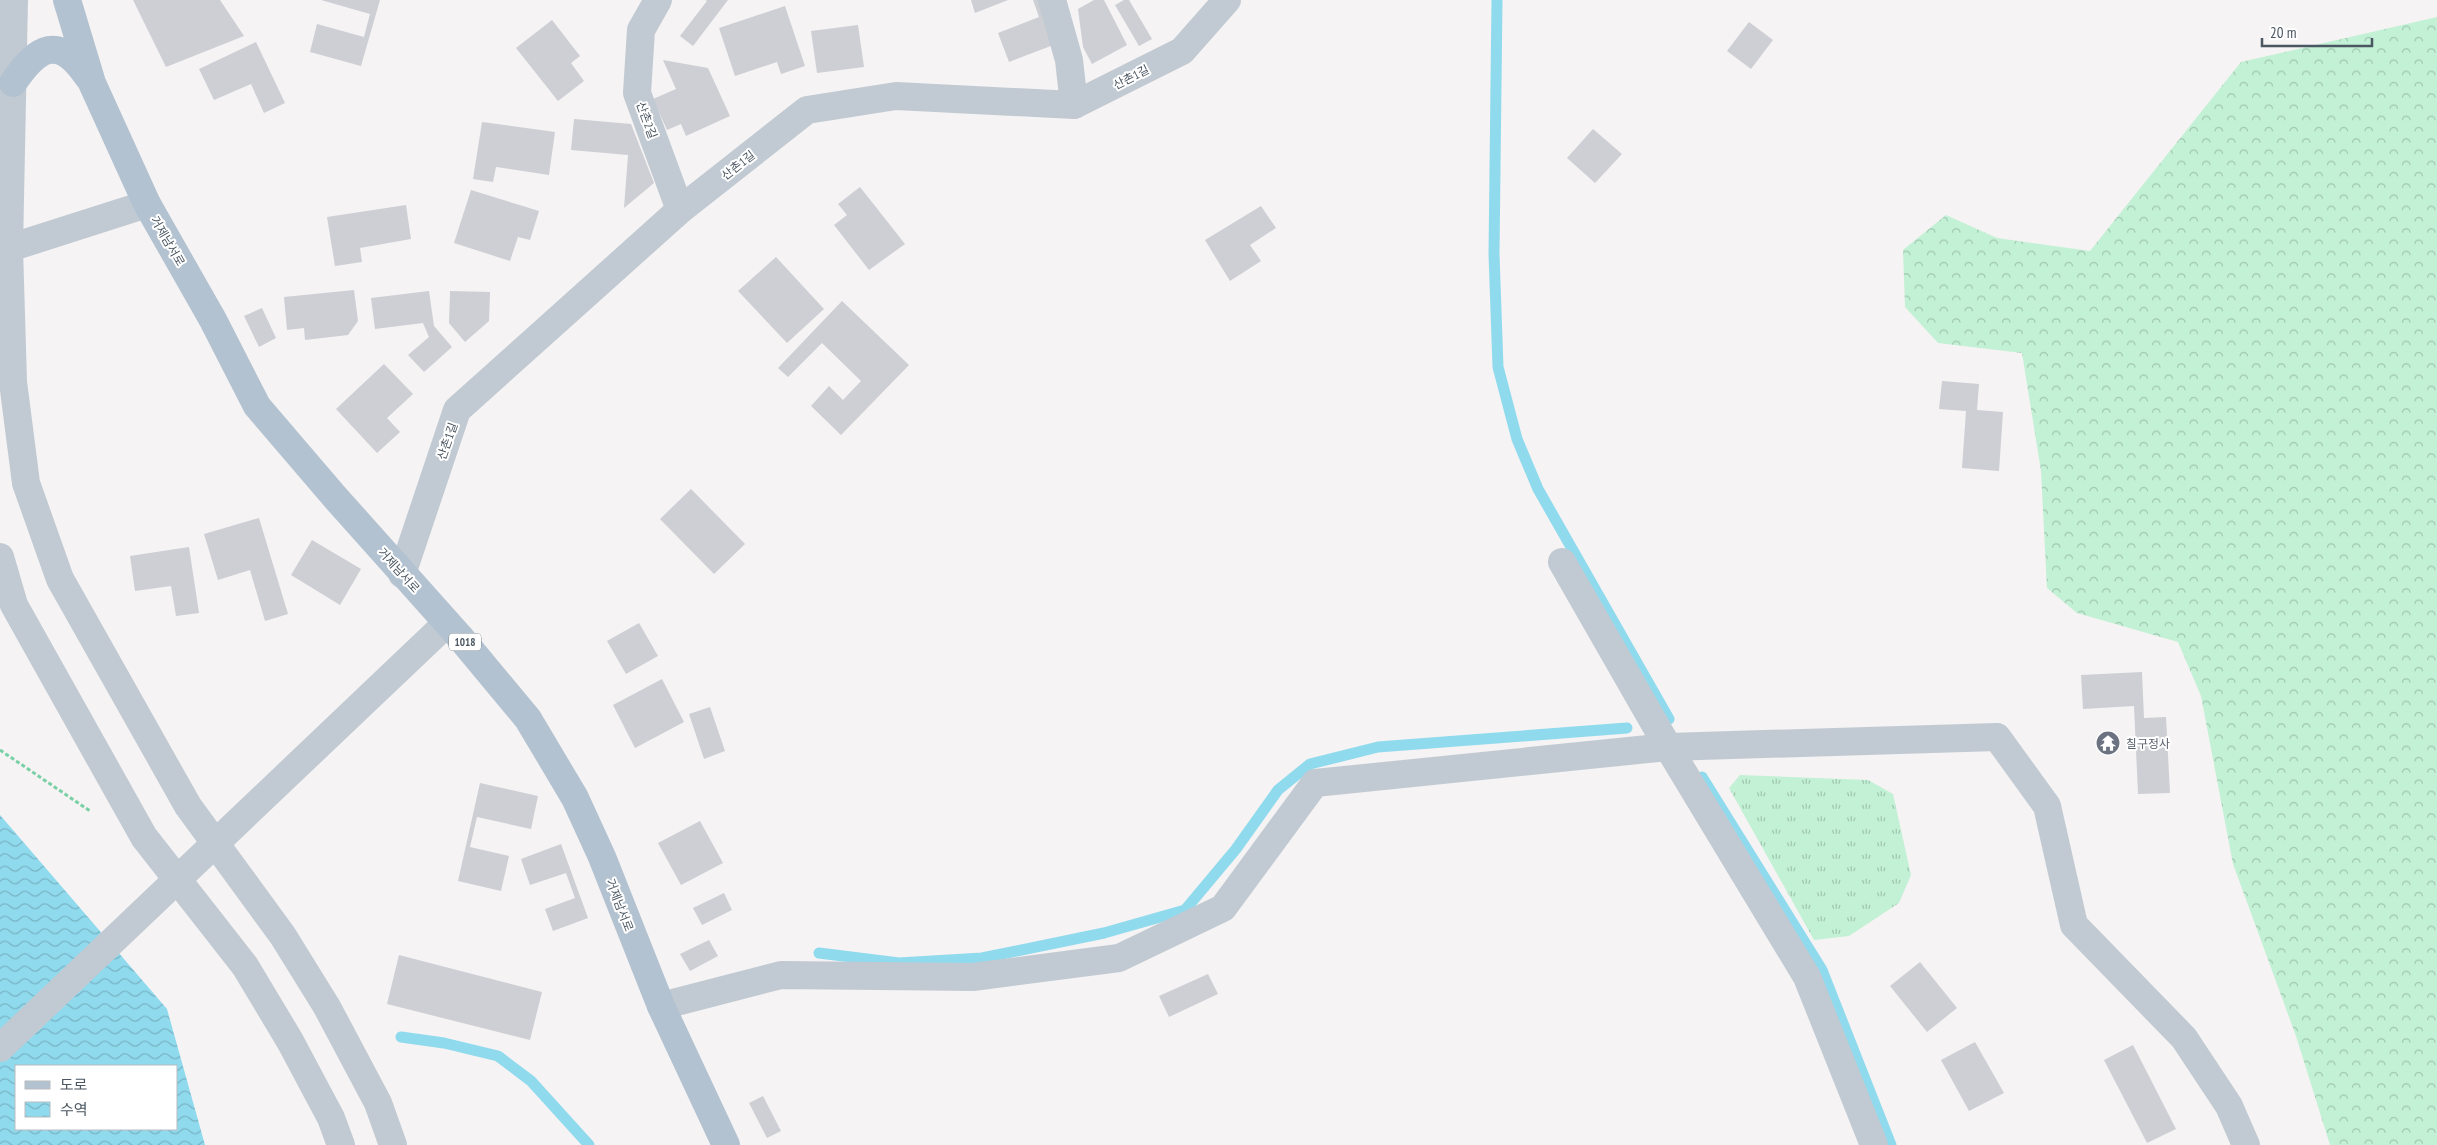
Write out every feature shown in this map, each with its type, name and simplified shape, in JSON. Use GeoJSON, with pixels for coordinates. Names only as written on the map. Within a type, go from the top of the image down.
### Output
{"type":"FeatureCollection","features":[{"type":"Feature","properties":{"kind":"main road","name":"거제남서로"},"geometry":{"type":"LineString","coordinates":[[67,0],[92,83],[141,193],[213,320],[257,406],[402,574],[447,623],[528,719],[575,798],[602,857],[661,1006],[726,1145]]}},
{"type":"Feature","properties":{"kind":"main road"},"geometry":{"type":"LineString","coordinates":[[13,83],[36,54],[52,48],[66,53],[77,61],[92,83]]}},
{"type":"Feature","properties":{"kind":"street"},"geometry":{"type":"LineString","coordinates":[[14,0],[13,83],[5,249],[14,382],[26,483],[60,579],[188,806],[283,936],[327,1007],[378,1103],[393,1145]]}},
{"type":"Feature","properties":{"kind":"street","name":"산촌2길"},"geometry":{"type":"LineString","coordinates":[[658,0],[641,30],[638,93],[680,210]]}},
{"type":"Feature","properties":{"kind":"street"},"geometry":{"type":"LineString","coordinates":[[1052,0],[1069,60],[1074,105]]}},
{"type":"Feature","properties":{"kind":"street","name":"산촌1길"},"geometry":{"type":"LineString","coordinates":[[402,574],[457,410],[680,210],[807,110],[896,96],[1074,105],[1182,51],[1227,0]]}},
{"type":"Feature","properties":{"kind":"street"},"geometry":{"type":"LineString","coordinates":[[5,249],[141,193]]}},
{"type":"Feature","properties":{"kind":"street"},"geometry":{"type":"LineString","coordinates":[[0,557],[14,605],[144,837],[176,881],[245,966],[290,1041],[331,1118],[341,1145]]}},
{"type":"Feature","properties":{"kind":"street"},"geometry":{"type":"LineString","coordinates":[[1562,562],[1668,747],[1807,977],[1874,1145]]}},
{"type":"Feature","properties":{"kind":"street"},"geometry":{"type":"LineString","coordinates":[[0,1048],[447,623]]}},
{"type":"Feature","properties":{"kind":"street"},"geometry":{"type":"LineString","coordinates":[[661,1006],[781,975],[973,977],[1119,958],[1223,908],[1315,783],[1668,747],[1997,737],[2047,806],[2074,925],[2184,1038],[2229,1106],[2246,1145]]}},
{"type":"Feature","properties":{"kind":"path"},"geometry":{"type":"LineString","coordinates":[[0,750],[94,814]]}},
{"type":"Feature","properties":{"kind":"green space"},"geometry":{"type":"Polygon","coordinates":[[[2437,17],[2437,1145],[2330,1145],[2296,1036],[2233,864],[2201,696],[2178,642],[2077,613],[2047,588],[2041,471],[2022,353],[1938,343],[1905,307],[1903,250],[1946,215],[1997,238],[2090,251],[2241,62],[2437,17]]]}},
{"type":"Feature","properties":{"kind":"green space"},"geometry":{"type":"Polygon","coordinates":[[[1740,775],[1868,780],[1893,794],[1911,875],[1899,903],[1849,936],[1814,940],[1729,788],[1740,775]]]}},
{"type":"Feature","properties":{"kind":"water"},"geometry":{"type":"Polygon","coordinates":[[[0,815],[167,1009],[205,1145],[0,1145],[0,815]]]}},
{"type":"Feature","properties":{"kind":"building"},"geometry":{"type":"Polygon","coordinates":[[[133,0],[220,0],[244,36],[166,67],[133,0]]]}},
{"type":"Feature","properties":{"kind":"building"},"geometry":{"type":"Polygon","coordinates":[[[321,0],[380,0],[361,66],[310,52],[317,24],[364,37],[370,14],[321,0]]]}},
{"type":"Feature","properties":{"kind":"building"},"geometry":{"type":"Polygon","coordinates":[[[705,0],[728,0],[693,46],[680,36],[707,1],[705,0]]]}},
{"type":"Feature","properties":{"kind":"building"},"geometry":{"type":"Polygon","coordinates":[[[971,0],[1008,0],[975,13],[971,0]]]}},
{"type":"Feature","properties":{"kind":"building"},"geometry":{"type":"Polygon","coordinates":[[[1033,0],[1039,0],[1056,44],[1009,62],[998,33],[1039,17],[1033,0]]]}},
{"type":"Feature","properties":{"kind":"building"},"geometry":{"type":"Polygon","coordinates":[[[1094,0],[1104,0],[1127,45],[1092,64],[1083,47],[1078,9],[1094,0]]]}},
{"type":"Feature","properties":{"kind":"building"},"geometry":{"type":"Polygon","coordinates":[[[1124,0],[1129,0],[1152,39],[1139,46],[1115,5],[1124,0]]]}},
{"type":"Feature","properties":{"kind":"building"},"geometry":{"type":"Polygon","coordinates":[[[785,6],[805,66],[781,74],[777,62],[735,76],[719,28],[785,6]]]}},
{"type":"Feature","properties":{"kind":"building"},"geometry":{"type":"Polygon","coordinates":[[[552,20],[580,56],[571,63],[584,81],[558,101],[516,48],[552,20]]]}},
{"type":"Feature","properties":{"kind":"building"},"geometry":{"type":"Polygon","coordinates":[[[1749,22],[1773,40],[1751,69],[1727,51],[1749,22]]]}},
{"type":"Feature","properties":{"kind":"building"},"geometry":{"type":"Polygon","coordinates":[[[858,25],[864,67],[817,73],[811,31],[858,25]]]}},
{"type":"Feature","properties":{"kind":"building"},"geometry":{"type":"Polygon","coordinates":[[[256,42],[285,103],[264,113],[251,84],[214,100],[199,69],[256,42]]]}},
{"type":"Feature","properties":{"kind":"building"},"geometry":{"type":"Polygon","coordinates":[[[663,60],[708,68],[730,116],[686,136],[681,124],[667,130],[653,99],[676,89],[663,60]]]}},
{"type":"Feature","properties":{"kind":"building"},"geometry":{"type":"Polygon","coordinates":[[[574,119],[631,124],[654,183],[624,208],[628,155],[571,150],[574,119]]]}},
{"type":"Feature","properties":{"kind":"building"},"geometry":{"type":"Polygon","coordinates":[[[482,122],[555,132],[549,175],[496,167],[493,182],[473,179],[482,122]]]}},
{"type":"Feature","properties":{"kind":"building"},"geometry":{"type":"Polygon","coordinates":[[[1593,129],[1622,154],[1595,183],[1567,158],[1593,129]]]}},
{"type":"Feature","properties":{"kind":"building"},"geometry":{"type":"Polygon","coordinates":[[[860,187],[905,244],[869,270],[834,225],[847,215],[838,204],[860,187]]]}},
{"type":"Feature","properties":{"kind":"building"},"geometry":{"type":"Polygon","coordinates":[[[471,190],[539,211],[530,240],[518,237],[510,261],[454,243],[471,190]]]}},
{"type":"Feature","properties":{"kind":"building"},"geometry":{"type":"Polygon","coordinates":[[[406,205],[411,239],[360,248],[362,262],[335,266],[327,217],[406,205]]]}},
{"type":"Feature","properties":{"kind":"building"},"geometry":{"type":"Polygon","coordinates":[[[1261,206],[1276,228],[1250,245],[1261,261],[1230,281],[1205,240],[1261,206]]]}},
{"type":"Feature","properties":{"kind":"building"},"geometry":{"type":"Polygon","coordinates":[[[776,257],[824,309],[787,343],[738,291],[776,257]]]}},
{"type":"Feature","properties":{"kind":"building"},"geometry":{"type":"Polygon","coordinates":[[[354,290],[358,321],[348,335],[305,340],[304,328],[287,330],[284,297],[354,290]]]}},
{"type":"Feature","properties":{"kind":"building"},"geometry":{"type":"Polygon","coordinates":[[[429,291],[434,326],[452,347],[424,372],[408,355],[429,337],[423,323],[375,329],[371,298],[429,291]]]}},
{"type":"Feature","properties":{"kind":"building"},"geometry":{"type":"Polygon","coordinates":[[[450,291],[490,292],[489,321],[465,342],[449,323],[450,291]]]}},
{"type":"Feature","properties":{"kind":"building"},"geometry":{"type":"Polygon","coordinates":[[[842,301],[909,365],[841,435],[811,406],[829,386],[843,400],[861,381],[822,343],[788,377],[778,368],[842,301]]]}},
{"type":"Feature","properties":{"kind":"building"},"geometry":{"type":"Polygon","coordinates":[[[262,308],[276,338],[259,347],[244,316],[262,308]]]}},
{"type":"Feature","properties":{"kind":"building"},"geometry":{"type":"Polygon","coordinates":[[[384,364],[413,394],[387,418],[400,432],[377,453],[336,409],[384,364]]]}},
{"type":"Feature","properties":{"kind":"building"},"geometry":{"type":"Polygon","coordinates":[[[1942,381],[1979,384],[1977,410],[2003,412],[1999,471],[1962,468],[1966,411],[1939,409],[1942,381]]]}},
{"type":"Feature","properties":{"kind":"building"},"geometry":{"type":"Polygon","coordinates":[[[691,489],[745,544],[714,574],[660,519],[691,489]]]}},
{"type":"Feature","properties":{"kind":"building"},"geometry":{"type":"Polygon","coordinates":[[[259,518],[288,614],[265,621],[250,570],[218,580],[204,534],[259,518]]]}},
{"type":"Feature","properties":{"kind":"building"},"geometry":{"type":"Polygon","coordinates":[[[312,540],[361,569],[340,605],[291,575],[312,540]]]}},
{"type":"Feature","properties":{"kind":"building"},"geometry":{"type":"Polygon","coordinates":[[[189,547],[199,613],[176,616],[171,586],[135,591],[130,556],[189,547]]]}},
{"type":"Feature","properties":{"kind":"building"},"geometry":{"type":"Polygon","coordinates":[[[639,623],[658,656],[626,674],[607,641],[639,623]]]}},
{"type":"Feature","properties":{"kind":"building"},"geometry":{"type":"Polygon","coordinates":[[[2142,672],[2144,718],[2166,717],[2170,793],[2138,794],[2134,706],[2083,709],[2081,675],[2142,672]]]}},
{"type":"Feature","properties":{"kind":"building"},"geometry":{"type":"Polygon","coordinates":[[[662,679],[684,722],[635,748],[613,705],[662,679]]]}},
{"type":"Feature","properties":{"kind":"building"},"geometry":{"type":"Polygon","coordinates":[[[710,707],[725,751],[704,759],[689,714],[710,707]]]}},
{"type":"Feature","properties":{"kind":"building"},"geometry":{"type":"Polygon","coordinates":[[[480,783],[538,796],[531,829],[477,817],[470,847],[509,856],[501,891],[458,881],[480,783]]]}},
{"type":"Feature","properties":{"kind":"building"},"geometry":{"type":"Polygon","coordinates":[[[700,821],[723,863],[681,885],[658,843],[700,821]]]}},
{"type":"Feature","properties":{"kind":"building"},"geometry":{"type":"Polygon","coordinates":[[[561,844],[588,918],[553,931],[545,909],[575,898],[566,873],[530,885],[521,859],[561,844]]]}},
{"type":"Feature","properties":{"kind":"building"},"geometry":{"type":"Polygon","coordinates":[[[724,893],[732,910],[702,925],[693,908],[724,893]]]}},
{"type":"Feature","properties":{"kind":"building"},"geometry":{"type":"Polygon","coordinates":[[[709,940],[718,956],[690,971],[680,954],[709,940]]]}},
{"type":"Feature","properties":{"kind":"building"},"geometry":{"type":"Polygon","coordinates":[[[399,955],[542,992],[530,1040],[387,1004],[399,955]]]}},
{"type":"Feature","properties":{"kind":"building"},"geometry":{"type":"Polygon","coordinates":[[[1920,962],[1957,1008],[1927,1032],[1890,986],[1920,962]]]}},
{"type":"Feature","properties":{"kind":"building"},"geometry":{"type":"Polygon","coordinates":[[[1208,974],[1218,994],[1169,1017],[1159,996],[1208,974]]]}},
{"type":"Feature","properties":{"kind":"building"},"geometry":{"type":"Polygon","coordinates":[[[1975,1042],[2004,1093],[1969,1111],[1941,1060],[1975,1042]]]}},
{"type":"Feature","properties":{"kind":"building"},"geometry":{"type":"Polygon","coordinates":[[[2133,1045],[2176,1129],[2147,1143],[2104,1060],[2133,1045]]]}},
{"type":"Feature","properties":{"kind":"building"},"geometry":{"type":"Polygon","coordinates":[[[763,1096],[781,1131],[767,1138],[749,1103],[763,1096]]]}},
{"type":"Feature","properties":{"kind":"waterway"},"geometry":{"type":"LineString","coordinates":[[1497,0],[1494,254],[1498,367],[1517,439],[1538,489],[1669,719]]}},
{"type":"Feature","properties":{"kind":"waterway"},"geometry":{"type":"LineString","coordinates":[[819,953],[899,963],[982,958],[1104,933],[1185,910],[1236,849],[1278,790],[1310,764],[1378,747],[1627,728]]}},
{"type":"Feature","properties":{"kind":"waterway"},"geometry":{"type":"LineString","coordinates":[[1702,777],[1822,970],[1891,1145]]}},
{"type":"Feature","properties":{"kind":"waterway"},"geometry":{"type":"LineString","coordinates":[[401,1037],[444,1043],[498,1056],[531,1081],[589,1145]]}},
{"type":"Feature","properties":{"kind":"place","name":"칠구정사"},"geometry":{"type":"Point","coordinates":[2108,743]}}]}
